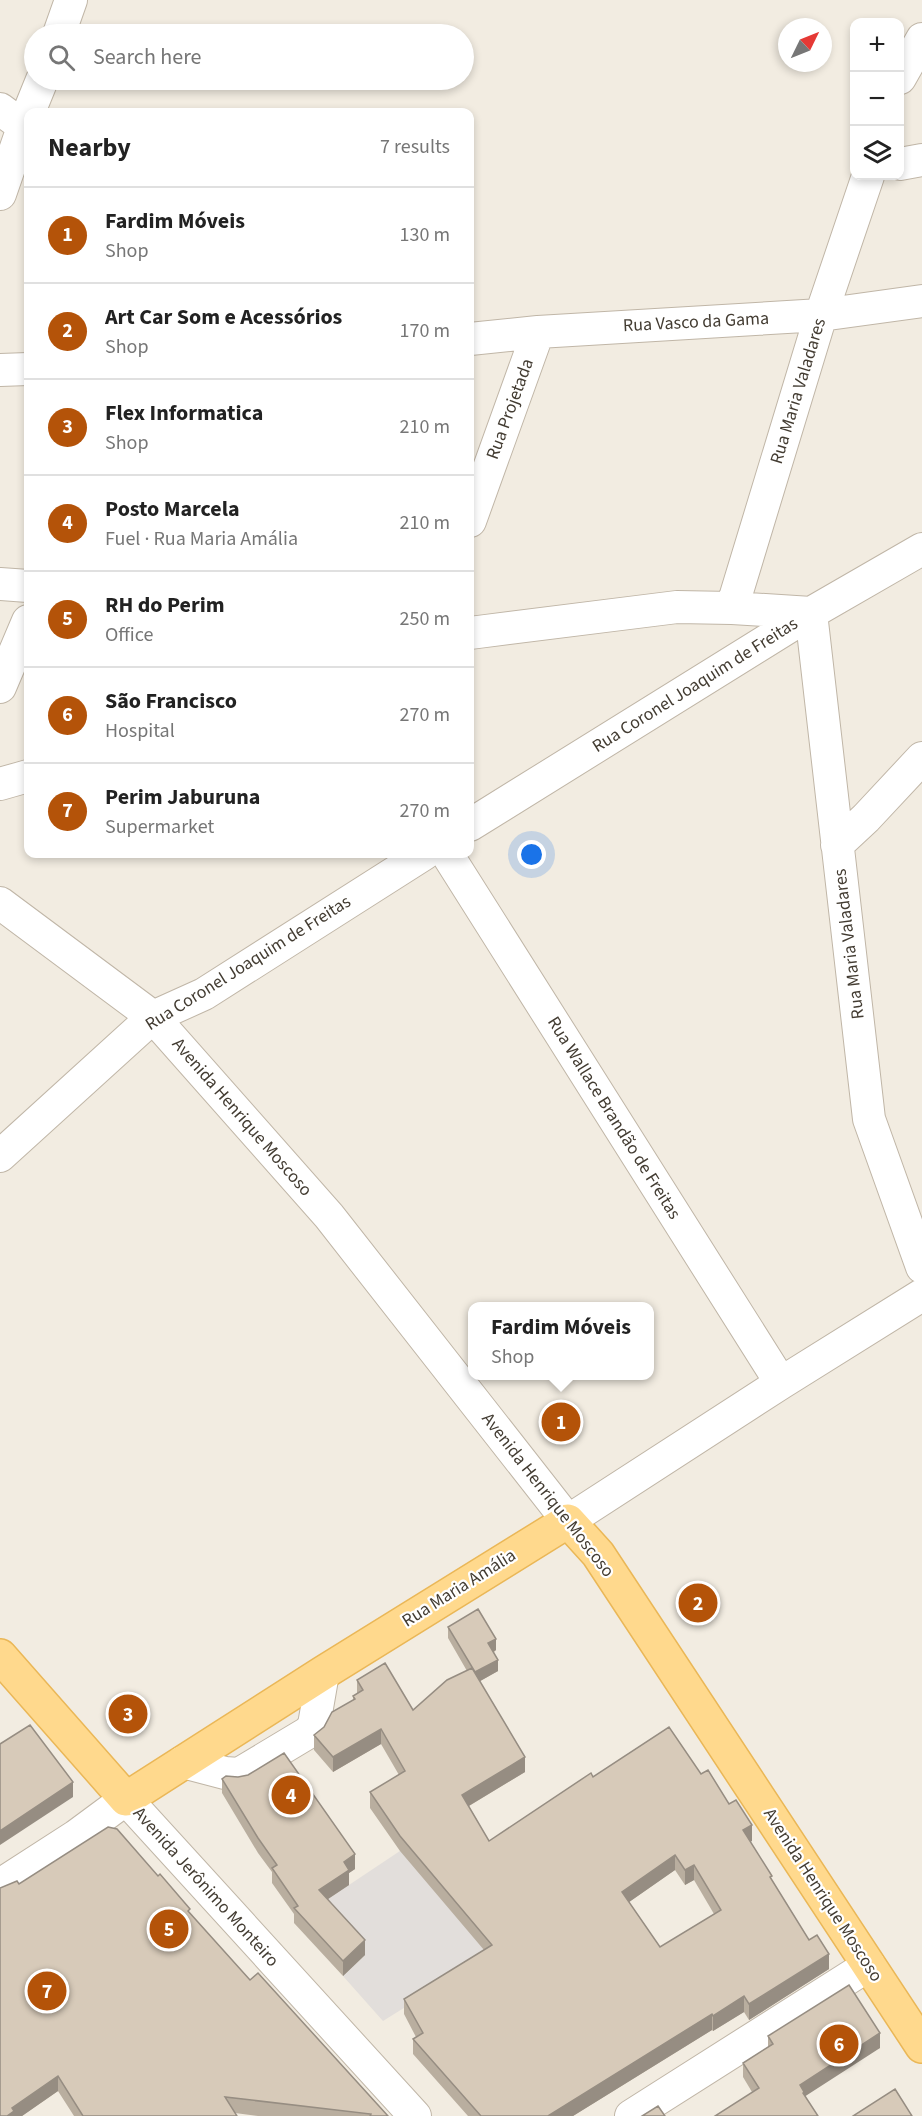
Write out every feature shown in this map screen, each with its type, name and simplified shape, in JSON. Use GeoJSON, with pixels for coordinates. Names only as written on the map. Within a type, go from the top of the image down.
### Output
{"type":"FeatureCollection","features":[{"type":"Feature","properties":{"kind":"main road","name":"Rua Maria Amália"},"geometry":{"type":"LineString","coordinates":[[126,1799],[568,1521]]}},
{"type":"Feature","properties":{"kind":"main road","name":"Avenida Henrique Moscoso"},"geometry":{"type":"LineString","coordinates":[[568,1521],[598,1554],[922,2046]]}},
{"type":"Feature","properties":{"kind":"main road","name":"Avenida Jerônimo Monteiro"},"geometry":{"type":"LineString","coordinates":[[0,1656],[126,1799]]}},
{"type":"Feature","properties":{"kind":"street"},"geometry":{"type":"LineString","coordinates":[[63,24],[71,0]]}},
{"type":"Feature","properties":{"kind":"street"},"geometry":{"type":"LineString","coordinates":[[903,72],[922,39]]}},
{"type":"Feature","properties":{"kind":"street"},"geometry":{"type":"LineString","coordinates":[[24,108],[36,90]]}},
{"type":"Feature","properties":{"kind":"street"},"geometry":{"type":"LineString","coordinates":[[0,194],[20,115]]}},
{"type":"Feature","properties":{"kind":"street"},"geometry":{"type":"LineString","coordinates":[[904,163],[922,160]]}},
{"type":"Feature","properties":{"kind":"street","name":"Rua Maria Valadares"},"geometry":{"type":"LineString","coordinates":[[732,608],[821,315],[867,180]]}},
{"type":"Feature","properties":{"kind":"street","name":"Rua Vasco da Gama"},"geometry":{"type":"LineString","coordinates":[[474,339],[538,332],[821,315],[922,301]]}},
{"type":"Feature","properties":{"kind":"street","name":"Rua Projetada"},"geometry":{"type":"LineString","coordinates":[[474,510],[538,332]]}},
{"type":"Feature","properties":{"kind":"street"},"geometry":{"type":"LineString","coordinates":[[0,370],[24,369]]}},
{"type":"Feature","properties":{"kind":"street","name":"Rua Coronel Joaquim de Freitas"},"geometry":{"type":"LineString","coordinates":[[474,823],[811,613],[922,549]]}},
{"type":"Feature","properties":{"kind":"street"},"geometry":{"type":"LineString","coordinates":[[0,585],[24,586]]}},
{"type":"Feature","properties":{"kind":"street"},"geometry":{"type":"LineString","coordinates":[[474,632],[677,607],[811,613]]}},
{"type":"Feature","properties":{"kind":"street","name":"Rua Maria Valadares"},"geometry":{"type":"LineString","coordinates":[[811,613],[869,1119],[922,1267]]}},
{"type":"Feature","properties":{"kind":"street"},"geometry":{"type":"LineString","coordinates":[[0,687],[24,630]]}},
{"type":"Feature","properties":{"kind":"street"},"geometry":{"type":"LineString","coordinates":[[837,845],[866,818],[922,758]]}},
{"type":"Feature","properties":{"kind":"street"},"geometry":{"type":"LineString","coordinates":[[0,784],[24,777]]}},
{"type":"Feature","properties":{"kind":"street","name":"Rua Coronel Joaquim de Freitas"},"geometry":{"type":"LineString","coordinates":[[0,1156],[153,1017],[204,994],[418,858]]}},
{"type":"Feature","properties":{"kind":"street","name":"Rua Wallace Brandão de Freitas"},"geometry":{"type":"LineString","coordinates":[[450,858],[781,1383]]}},
{"type":"Feature","properties":{"kind":"street","name":"Avenida Henrique Moscoso"},"geometry":{"type":"LineString","coordinates":[[0,903],[153,1017],[329,1216],[568,1521]]}},
{"type":"Feature","properties":{"kind":"street","name":"Rua Maria Amália"},"geometry":{"type":"LineString","coordinates":[[568,1521],[922,1295]]}},
{"type":"Feature","properties":{"kind":"street","name":"Rua Maria Amália"},"geometry":{"type":"LineString","coordinates":[[0,1885],[76,1836],[126,1799]]}},
{"type":"Feature","properties":{"kind":"street","name":"Avenida Jerônimo Monteiro"},"geometry":{"type":"LineString","coordinates":[[126,1799],[415,2116]]}},
{"type":"Feature","properties":{"kind":"street"},"geometry":{"type":"LineString","coordinates":[[631,2116],[869,1965]]}},
{"type":"Feature","properties":{"kind":"shaded area"},"geometry":{"type":"Polygon","coordinates":[[[424,1838],[506,1944],[383,2021],[343,1976],[365,1955],[319,1905],[400,1851],[424,1838]]]}},
{"type":"Feature","properties":{"kind":"building"},"geometry":{"type":"Polygon","coordinates":[[[478,1609],[496,1639],[488,1643],[498,1660],[475,1672],[448,1627],[478,1609]]]}},
{"type":"Feature","properties":{"kind":"building"},"geometry":{"type":"Polygon","coordinates":[[[385,1663],[413,1710],[447,1680],[472,1668],[525,1757],[462,1795],[489,1841],[591,1773],[593,1777],[669,1727],[701,1774],[708,1770],[729,1804],[736,1800],[752,1825],[743,1830],[772,1876],[770,1877],[809,1940],[817,1935],[829,1954],[749,2004],[744,1996],[713,2016],[712,2014],[548,2116],[481,2116],[413,2039],[423,2033],[404,1999],[492,1945],[400,1836],[370,1792],[405,1771],[381,1729],[333,1757],[314,1735],[324,1727],[332,1712],[355,1699],[353,1696],[363,1690],[357,1680],[385,1663]],[[675,1855],[622,1892],[660,1947],[721,1910],[694,1865],[685,1870],[675,1855]]]}},
{"type":"Feature","properties":{"kind":"building"},"geometry":{"type":"Polygon","coordinates":[[[30,1725],[73,1782],[0,1831],[0,1744],[30,1725]]]}},
{"type":"Feature","properties":{"kind":"building"},"geometry":{"type":"Polygon","coordinates":[[[284,1753],[355,1854],[344,1862],[349,1870],[319,1890],[365,1940],[343,1961],[294,1908],[298,1906],[272,1868],[277,1865],[222,1779],[226,1776],[248,1775],[284,1753]]]}},
{"type":"Feature","properties":{"kind":"building"},"geometry":{"type":"Polygon","coordinates":[[[108,1827],[117,1829],[158,1876],[160,1874],[190,1909],[188,1911],[250,1980],[258,1973],[388,2116],[370,2116],[371,2114],[225,2097],[237,2116],[83,2116],[58,2076],[12,2108],[14,2111],[7,2116],[0,2116],[0,1888],[17,1881],[19,1884],[108,1827]]]}},
{"type":"Feature","properties":{"kind":"building"},"geometry":{"type":"Polygon","coordinates":[[[849,1985],[880,2033],[800,2085],[818,2116],[715,2116],[759,2088],[743,2063],[773,2044],[768,2036],[849,1985]]]}},
{"type":"Feature","properties":{"kind":"building"},"geometry":{"type":"Polygon","coordinates":[[[895,2089],[912,2116],[853,2116],[895,2089]]]}},
{"type":"Feature","properties":{"kind":"building"},"geometry":{"type":"Polygon","coordinates":[[[658,2106],[665,2116],[642,2116],[658,2106]]]}},
{"type":"Feature","properties":{"kind":"place","name":"Fardim Móveis"},"geometry":{"type":"Point","coordinates":[561,1422]}},
{"type":"Feature","properties":{"kind":"place","name":"Art Car Som e Acessórios"},"geometry":{"type":"Point","coordinates":[698,1603]}},
{"type":"Feature","properties":{"kind":"place","name":"Flex Informatica"},"geometry":{"type":"Point","coordinates":[128,1714]}},
{"type":"Feature","properties":{"kind":"place","name":"Posto Marcela"},"geometry":{"type":"Point","coordinates":[291,1795]}},
{"type":"Feature","properties":{"kind":"place","name":"RH do Perim"},"geometry":{"type":"Point","coordinates":[169,1929]}},
{"type":"Feature","properties":{"kind":"place","name":"Perim Jaburuna"},"geometry":{"type":"Point","coordinates":[47,1991]}},
{"type":"Feature","properties":{"kind":"place","name":"São Francisco"},"geometry":{"type":"Point","coordinates":[839,2044]}}]}
